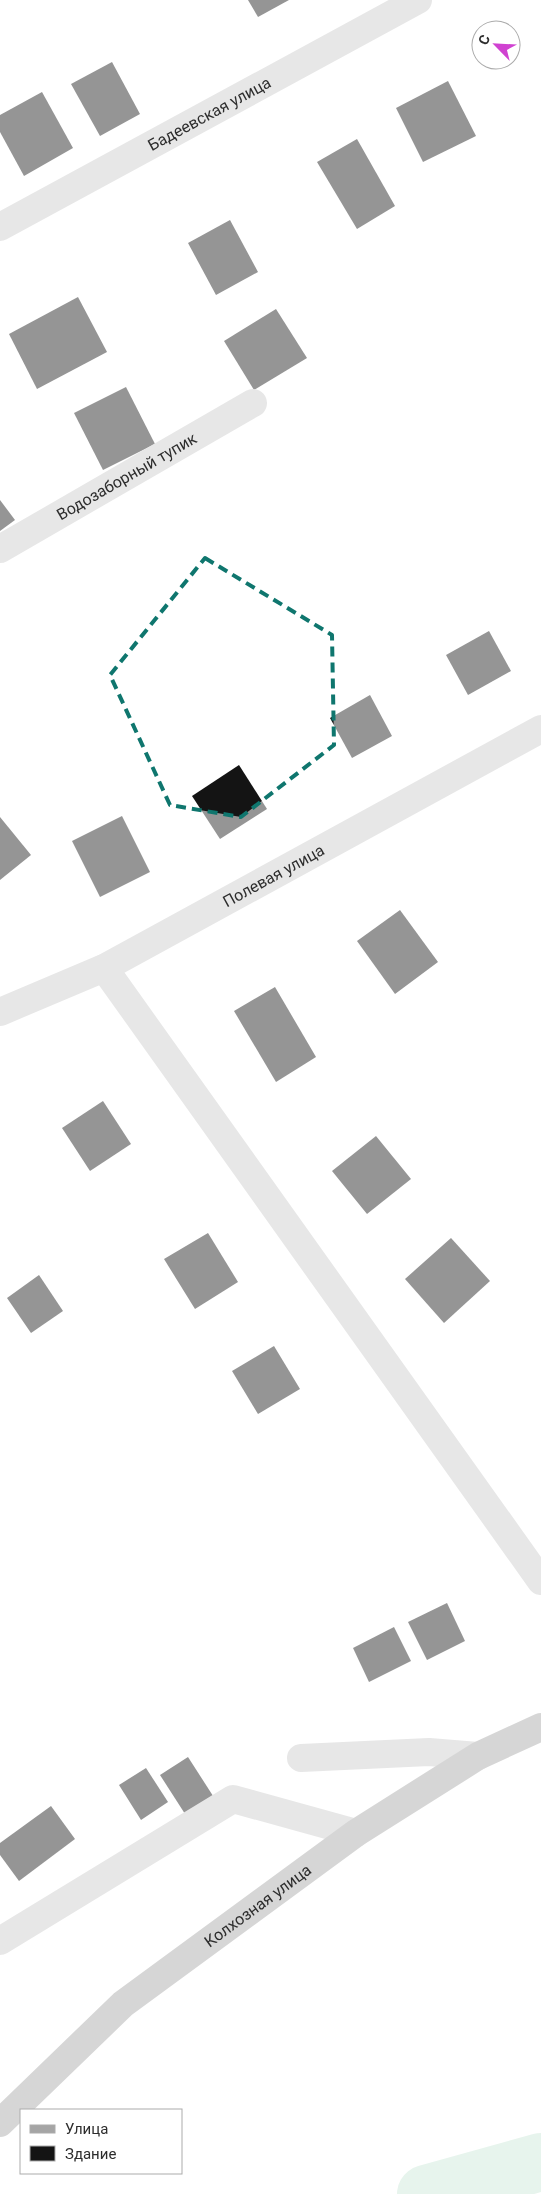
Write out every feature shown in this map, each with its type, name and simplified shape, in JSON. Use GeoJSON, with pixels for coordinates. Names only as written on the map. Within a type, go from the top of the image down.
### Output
{"type":"FeatureCollection","features":[{"type":"Feature","properties":{"kind":"main road","name":"Колхозная улица"},"geometry":{"type":"LineString","coordinates":[[0,2123],[123,2004],[356,1833],[478,1756],[541,1727]]}},
{"type":"Feature","properties":{"kind":"street","name":"Бадеевская улица"},"geometry":{"type":"LineString","coordinates":[[0,227],[418,0]]}},
{"type":"Feature","properties":{"kind":"street","name":"Водозаборный тупик"},"geometry":{"type":"LineString","coordinates":[[0,549],[253,403]]}},
{"type":"Feature","properties":{"kind":"street","name":"Полевая улица"},"geometry":{"type":"LineString","coordinates":[[0,1012],[104,968],[541,728]]}},
{"type":"Feature","properties":{"kind":"street"},"geometry":{"type":"LineString","coordinates":[[104,968],[541,1581]]}},
{"type":"Feature","properties":{"kind":"street"},"geometry":{"type":"LineString","coordinates":[[301,1758],[428,1752],[478,1756]]}},
{"type":"Feature","properties":{"kind":"street"},"geometry":{"type":"LineString","coordinates":[[0,1941],[233,1798],[356,1833]]}},
{"type":"Feature","properties":{"kind":"highlighted area"},"geometry":{"type":"Polygon","coordinates":[[[205,558],[332,635],[334,745],[241,817],[170,805],[110,675],[205,558]]]}},
{"type":"Feature","properties":{"kind":"building"},"geometry":{"type":"Polygon","coordinates":[[[248,0],[289,0],[258,17],[248,0]]]}},
{"type":"Feature","properties":{"kind":"building"},"geometry":{"type":"Polygon","coordinates":[[[112,62],[140,114],[100,136],[71,84],[112,62]]]}},
{"type":"Feature","properties":{"kind":"building"},"geometry":{"type":"Polygon","coordinates":[[[448,81],[476,136],[423,162],[396,108],[448,81]]]}},
{"type":"Feature","properties":{"kind":"building"},"geometry":{"type":"Polygon","coordinates":[[[42,92],[73,148],[24,176],[0,132],[0,115],[42,92]]]}},
{"type":"Feature","properties":{"kind":"building"},"geometry":{"type":"Polygon","coordinates":[[[357,139],[395,206],[357,229],[317,162],[357,139]]]}},
{"type":"Feature","properties":{"kind":"building"},"geometry":{"type":"Polygon","coordinates":[[[230,220],[258,272],[216,295],[188,243],[230,220]]]}},
{"type":"Feature","properties":{"kind":"building"},"geometry":{"type":"Polygon","coordinates":[[[78,297],[107,352],[37,389],[9,334],[78,297]]]}},
{"type":"Feature","properties":{"kind":"building"},"geometry":{"type":"Polygon","coordinates":[[[276,309],[307,358],[254,390],[224,341],[276,309]]]}},
{"type":"Feature","properties":{"kind":"building"},"geometry":{"type":"Polygon","coordinates":[[[126,387],[155,444],[103,470],[74,413],[126,387]]]}},
{"type":"Feature","properties":{"kind":"building"},"geometry":{"type":"Polygon","coordinates":[[[0,500],[15,520],[0,531],[0,500]]]}},
{"type":"Feature","properties":{"kind":"building"},"geometry":{"type":"Polygon","coordinates":[[[489,631],[511,671],[468,695],[446,655],[489,631]]]}},
{"type":"Feature","properties":{"kind":"building"},"geometry":{"type":"Polygon","coordinates":[[[370,695],[392,736],[352,758],[330,718],[370,695]]]}},
{"type":"Feature","properties":{"kind":"building"},"geometry":{"type":"Polygon","coordinates":[[[239,765],[267,809],[220,839],[192,796],[239,765]]]}},
{"type":"Feature","properties":{"kind":"building"},"geometry":{"type":"Polygon","coordinates":[[[122,816],[150,872],[100,897],[72,841],[122,816]]]}},
{"type":"Feature","properties":{"kind":"building"},"geometry":{"type":"Polygon","coordinates":[[[0,817],[31,855],[0,880],[0,817]]]}},
{"type":"Feature","properties":{"kind":"building"},"geometry":{"type":"Polygon","coordinates":[[[400,910],[438,962],[395,994],[357,941],[400,910]]]}},
{"type":"Feature","properties":{"kind":"building"},"geometry":{"type":"Polygon","coordinates":[[[275,987],[316,1057],[276,1082],[234,1011],[275,987]]]}},
{"type":"Feature","properties":{"kind":"building"},"geometry":{"type":"Polygon","coordinates":[[[103,1101],[131,1144],[90,1171],[62,1128],[103,1101]]]}},
{"type":"Feature","properties":{"kind":"building"},"geometry":{"type":"Polygon","coordinates":[[[376,1136],[411,1179],[367,1214],[332,1171],[376,1136]]]}},
{"type":"Feature","properties":{"kind":"building"},"geometry":{"type":"Polygon","coordinates":[[[208,1233],[238,1282],[195,1309],[164,1259],[208,1233]]]}},
{"type":"Feature","properties":{"kind":"building"},"geometry":{"type":"Polygon","coordinates":[[[451,1238],[490,1281],[444,1323],[405,1279],[451,1238]]]}},
{"type":"Feature","properties":{"kind":"building"},"geometry":{"type":"Polygon","coordinates":[[[39,1275],[63,1311],[31,1333],[7,1298],[39,1275]]]}},
{"type":"Feature","properties":{"kind":"building"},"geometry":{"type":"Polygon","coordinates":[[[274,1346],[300,1389],[258,1414],[232,1371],[274,1346]]]}},
{"type":"Feature","properties":{"kind":"building"},"geometry":{"type":"Polygon","coordinates":[[[447,1603],[465,1641],[427,1660],[408,1622],[447,1603]]]}},
{"type":"Feature","properties":{"kind":"building"},"geometry":{"type":"Polygon","coordinates":[[[394,1627],[411,1661],[369,1682],[353,1648],[394,1627]]]}},
{"type":"Feature","properties":{"kind":"building"},"geometry":{"type":"Polygon","coordinates":[[[188,1757],[215,1799],[187,1817],[160,1775],[188,1757]]]}},
{"type":"Feature","properties":{"kind":"building"},"geometry":{"type":"Polygon","coordinates":[[[146,1768],[168,1802],[141,1820],[119,1785],[146,1768]]]}},
{"type":"Feature","properties":{"kind":"building"},"geometry":{"type":"Polygon","coordinates":[[[51,1806],[75,1839],[19,1881],[0,1855],[0,1843],[51,1806]]]}},
{"type":"Feature","properties":{"kind":"waterway"},"geometry":{"type":"LineString","coordinates":[[426,2194],[541,2162]]}}]}
